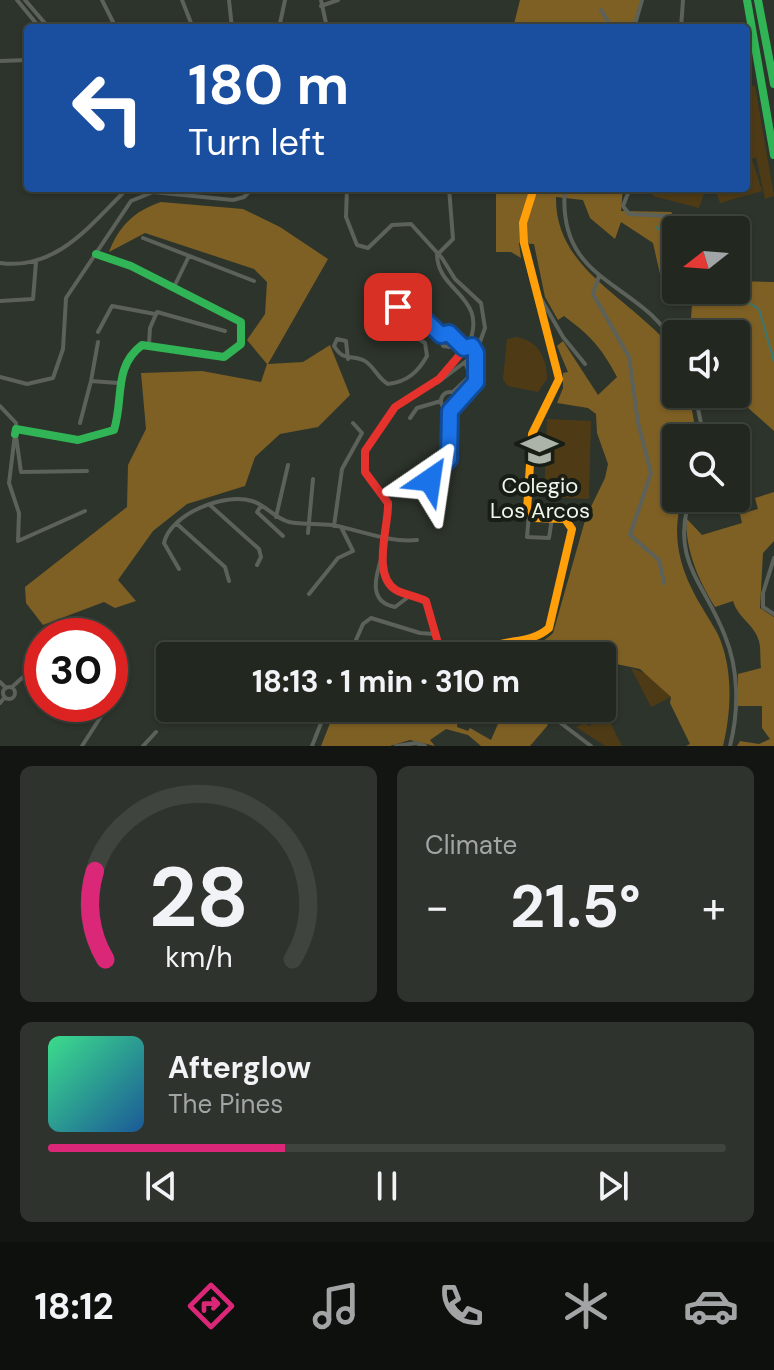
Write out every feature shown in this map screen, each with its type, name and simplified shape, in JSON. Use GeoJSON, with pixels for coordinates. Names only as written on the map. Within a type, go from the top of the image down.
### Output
{"type":"FeatureCollection","features":[{"type":"Feature","properties":{"kind":"street"},"geometry":{"type":"LineString","coordinates":[[17,0],[37,24]]}},
{"type":"Feature","properties":{"kind":"street"},"geometry":{"type":"LineString","coordinates":[[25,0],[46,24]]}},
{"type":"Feature","properties":{"kind":"street"},"geometry":{"type":"LineString","coordinates":[[102,0],[114,24]]}},
{"type":"Feature","properties":{"kind":"street"},"geometry":{"type":"LineString","coordinates":[[182,0],[191,24]]}},
{"type":"Feature","properties":{"kind":"street"},"geometry":{"type":"LineString","coordinates":[[229,0],[232,24]]}},
{"type":"Feature","properties":{"kind":"street"},"geometry":{"type":"LineString","coordinates":[[280,24],[285,0]]}},
{"type":"Feature","properties":{"kind":"street"},"geometry":{"type":"LineString","coordinates":[[326,24],[321,3],[338,0]]}},
{"type":"Feature","properties":{"kind":"street"},"geometry":{"type":"LineString","coordinates":[[635,24],[642,0]]}},
{"type":"Feature","properties":{"kind":"street"},"geometry":{"type":"LineString","coordinates":[[681,24],[683,0]]}},
{"type":"Feature","properties":{"kind":"street"},"geometry":{"type":"LineString","coordinates":[[747,0],[774,155]]}},
{"type":"Feature","properties":{"kind":"street"},"geometry":{"type":"LineString","coordinates":[[758,0],[774,84]]}},
{"type":"Feature","properties":{"kind":"street"},"geometry":{"type":"LineString","coordinates":[[601,10],[610,24]]}},
{"type":"Feature","properties":{"kind":"street"},"geometry":{"type":"LineString","coordinates":[[0,61],[24,60]]}},
{"type":"Feature","properties":{"kind":"street"},"geometry":{"type":"LineString","coordinates":[[0,263],[36,262],[65,249],[124,192]]}},
{"type":"Feature","properties":{"kind":"street"},"geometry":{"type":"LineString","coordinates":[[0,377],[27,384],[53,378],[63,349],[66,298],[131,201],[153,192],[233,200],[249,192]]}},
{"type":"Feature","properties":{"kind":"street"},"geometry":{"type":"LineString","coordinates":[[347,192],[346,217],[357,245],[368,248],[392,225],[406,222],[417,230],[484,308],[484,335],[468,354],[431,385],[395,407],[365,454],[365,472],[388,503],[388,582],[411,595],[422,597],[430,606],[434,634],[439,642]]}},
{"type":"Feature","properties":{"kind":"street"},"geometry":{"type":"LineString","coordinates":[[437,255],[453,239],[449,192]]}},
{"type":"Feature","properties":{"kind":"street"},"geometry":{"type":"LineString","coordinates":[[533,192],[523,223],[524,243],[559,379],[532,434],[527,537],[549,538],[552,518]]}},
{"type":"Feature","properties":{"kind":"street"},"geometry":{"type":"LineString","coordinates":[[565,192],[565,227],[571,245],[599,276],[662,328]]}},
{"type":"Feature","properties":{"kind":"street"},"geometry":{"type":"LineString","coordinates":[[628,192],[623,206],[629,214],[681,216]]}},
{"type":"Feature","properties":{"kind":"street"},"geometry":{"type":"LineString","coordinates":[[143,238],[254,281]]}},
{"type":"Feature","properties":{"kind":"street"},"geometry":{"type":"LineString","coordinates":[[16,431],[70,442],[106,435],[117,423],[118,383],[126,357],[142,345],[224,357],[233,355],[241,345],[244,329],[241,322],[131,266],[96,254]]}},
{"type":"Feature","properties":{"kind":"street"},"geometry":{"type":"LineString","coordinates":[[410,418],[417,408],[441,401],[445,394],[453,392],[470,376],[468,354],[473,328],[472,309],[446,278],[437,255]]}},
{"type":"Feature","properties":{"kind":"street"},"geometry":{"type":"LineString","coordinates":[[174,287],[189,256]]}},
{"type":"Feature","properties":{"kind":"street"},"geometry":{"type":"LineString","coordinates":[[0,301],[33,299],[36,262]]}},
{"type":"Feature","properties":{"kind":"street"},"geometry":{"type":"LineString","coordinates":[[599,276],[593,294],[629,357],[638,423],[651,473],[630,535],[659,560],[664,583]]}},
{"type":"Feature","properties":{"kind":"street"},"geometry":{"type":"LineString","coordinates":[[536,295],[542,299],[563,337],[585,364]]}},
{"type":"Feature","properties":{"kind":"street"},"geometry":{"type":"LineString","coordinates":[[98,332],[112,306],[123,305],[155,314],[165,313],[225,331]]}},
{"type":"Feature","properties":{"kind":"street"},"geometry":{"type":"LineString","coordinates":[[348,359],[346,341],[337,339],[334,346],[341,357],[348,359],[365,361],[388,384],[401,381],[420,368],[427,356],[425,343],[399,326],[392,317],[403,305],[414,308],[441,335],[443,346],[450,347],[454,342]]}},
{"type":"Feature","properties":{"kind":"street"},"geometry":{"type":"LineString","coordinates":[[149,344],[155,314]]}},
{"type":"Feature","properties":{"kind":"street"},"geometry":{"type":"LineString","coordinates":[[430,480],[449,459],[450,411],[476,382],[468,354],[449,333],[441,335]]}},
{"type":"Feature","properties":{"kind":"street"},"geometry":{"type":"LineString","coordinates":[[80,423],[98,342]]}},
{"type":"Feature","properties":{"kind":"street"},"geometry":{"type":"LineString","coordinates":[[91,381],[118,383]]}},
{"type":"Feature","properties":{"kind":"street"},"geometry":{"type":"LineString","coordinates":[[453,392],[460,400]]}},
{"type":"Feature","properties":{"kind":"street"},"geometry":{"type":"LineString","coordinates":[[441,401],[443,408],[450,411]]}},
{"type":"Feature","properties":{"kind":"street"},"geometry":{"type":"LineString","coordinates":[[0,406],[16,431],[21,472],[87,471]]}},
{"type":"Feature","properties":{"kind":"street"},"geometry":{"type":"LineString","coordinates":[[334,526],[342,469],[362,433],[353,423]]}},
{"type":"Feature","properties":{"kind":"street"},"geometry":{"type":"LineString","coordinates":[[16,431],[9,483],[19,513],[18,542],[85,511]]}},
{"type":"Feature","properties":{"kind":"street"},"geometry":{"type":"LineString","coordinates":[[276,517],[288,465]]}},
{"type":"Feature","properties":{"kind":"street"},"geometry":{"type":"LineString","coordinates":[[308,533],[306,524],[313,479]]}},
{"type":"Feature","properties":{"kind":"street"},"geometry":{"type":"LineString","coordinates":[[179,569],[164,543],[177,524],[199,507],[246,500],[276,517],[334,526],[386,540],[417,540]]}},
{"type":"Feature","properties":{"kind":"street"},"geometry":{"type":"LineString","coordinates":[[209,505],[259,549],[261,557],[257,565]]}},
{"type":"Feature","properties":{"kind":"street"},"geometry":{"type":"LineString","coordinates":[[261,506],[257,512],[283,536]]}},
{"type":"Feature","properties":{"kind":"street"},"geometry":{"type":"LineString","coordinates":[[686,512],[682,524],[688,564],[725,634],[733,660],[736,710],[730,746]]}},
{"type":"Feature","properties":{"kind":"street"},"geometry":{"type":"LineString","coordinates":[[529,514],[533,518],[565,519],[572,529],[549,628],[529,642]]}},
{"type":"Feature","properties":{"kind":"street"},"geometry":{"type":"LineString","coordinates":[[177,524],[225,567],[229,581]]}},
{"type":"Feature","properties":{"kind":"street"},"geometry":{"type":"LineString","coordinates":[[338,558],[353,551],[346,542],[342,528]]}},
{"type":"Feature","properties":{"kind":"street"},"geometry":{"type":"LineString","coordinates":[[386,540],[374,583],[376,594],[382,602],[395,607],[411,595]]}},
{"type":"Feature","properties":{"kind":"street"},"geometry":{"type":"LineString","coordinates":[[309,594],[338,558],[346,542]]}},
{"type":"Feature","properties":{"kind":"street"},"geometry":{"type":"LineString","coordinates":[[774,558],[763,593],[763,607],[774,614]]}},
{"type":"Feature","properties":{"kind":"street"},"geometry":{"type":"LineString","coordinates":[[355,642],[363,624],[371,618],[434,634]]}},
{"type":"Feature","properties":{"kind":"street"},"geometry":{"type":"LineString","coordinates":[[0,703],[9,688],[24,675]]}},
{"type":"Feature","properties":{"kind":"street"},"geometry":{"type":"LineString","coordinates":[[0,682],[9,688],[14,697],[5,697]]}},
{"type":"Feature","properties":{"kind":"street"},"geometry":{"type":"LineString","coordinates":[[82,746],[97,722]]}},
{"type":"Feature","properties":{"kind":"street"},"geometry":{"type":"LineString","coordinates":[[312,746],[321,722]]}},
{"type":"Feature","properties":{"kind":"street"},"geometry":{"type":"LineString","coordinates":[[559,722],[591,746]]}},
{"type":"Feature","properties":{"kind":"street"},"geometry":{"type":"LineString","coordinates":[[143,746],[156,732]]}},
{"type":"Feature","properties":{"kind":"street"},"geometry":{"type":"LineString","coordinates":[[396,746],[416,743],[425,746]]}},
{"type":"Feature","properties":{"kind":"shaded area"},"geometry":{"type":"Polygon","coordinates":[[[520,0],[642,0],[634,24],[514,24],[520,0]]]}},
{"type":"Feature","properties":{"kind":"shaded area"},"geometry":{"type":"Polygon","coordinates":[[[750,86],[755,86],[774,196],[765,199],[756,157],[752,159],[762,191],[720,203],[716,192],[750,192],[750,86]]]}},
{"type":"Feature","properties":{"kind":"shaded area"},"geometry":{"type":"Polygon","coordinates":[[[496,192],[623,192],[621,211],[671,212],[674,216],[662,216],[662,283],[653,243],[621,222],[615,239],[590,218],[583,200],[556,197],[564,237],[574,254],[600,283],[662,338],[662,408],[692,408],[694,424],[662,424],[662,512],[679,512],[678,542],[684,569],[725,654],[730,694],[723,746],[686,746],[690,744],[670,703],[671,697],[640,669],[616,664],[616,642],[540,642],[553,633],[586,517],[605,478],[608,464],[597,433],[596,414],[588,408],[557,403],[563,388],[563,373],[568,372],[557,346],[563,341],[598,395],[617,377],[588,336],[564,316],[558,320],[545,297],[534,244],[519,243],[521,258],[511,252],[496,252],[496,192]]]}},
{"type":"Feature","properties":{"kind":"shaded area"},"geometry":{"type":"Polygon","coordinates":[[[650,192],[705,192],[699,208],[653,196],[650,192]]]}},
{"type":"Feature","properties":{"kind":"shaded area"},"geometry":{"type":"Polygon","coordinates":[[[161,202],[243,209],[280,227],[328,259],[268,364],[303,362],[330,345],[350,395],[318,427],[280,434],[255,457],[245,486],[187,504],[153,531],[118,580],[136,601],[115,608],[104,602],[62,618],[38,618],[26,603],[25,587],[127,507],[128,465],[146,429],[141,373],[202,371],[261,382],[267,364],[247,340],[265,314],[267,282],[254,269],[145,233],[109,252],[118,234],[143,210],[161,202]]]}},
{"type":"Feature","properties":{"kind":"shaded area"},"geometry":{"type":"Polygon","coordinates":[[[750,281],[774,282],[774,431],[748,408],[750,320],[693,320],[692,305],[750,304],[750,281]]]}},
{"type":"Feature","properties":{"kind":"shaded area"},"geometry":{"type":"Polygon","coordinates":[[[517,337],[531,342],[543,358],[547,379],[538,392],[508,386],[503,380],[507,339],[517,337]]]}},
{"type":"Feature","properties":{"kind":"shaded area"},"geometry":{"type":"Polygon","coordinates":[[[706,408],[730,408],[728,410],[706,408]]]}},
{"type":"Feature","properties":{"kind":"shaded area"},"geometry":{"type":"Polygon","coordinates":[[[547,419],[591,421],[589,499],[544,497],[547,419]]]}},
{"type":"Feature","properties":{"kind":"shaded area"},"geometry":{"type":"Polygon","coordinates":[[[774,492],[774,541],[763,553],[760,608],[774,617],[774,746],[737,746],[740,741],[759,744],[770,739],[762,728],[762,706],[738,706],[738,674],[761,668],[759,641],[733,601],[715,607],[694,565],[686,518],[702,535],[742,523],[740,514],[758,509],[755,498],[774,492]]]}},
{"type":"Feature","properties":{"kind":"shaded area"},"geometry":{"type":"Polygon","coordinates":[[[631,668],[647,674],[671,697],[651,707],[631,668]]]}},
{"type":"Feature","properties":{"kind":"shaded area"},"geometry":{"type":"Polygon","coordinates":[[[330,722],[457,722],[457,727],[468,731],[470,728],[491,740],[499,722],[544,722],[548,725],[530,746],[481,746],[468,735],[446,729],[430,740],[435,746],[410,740],[390,746],[321,746],[330,722]]]}},
{"type":"Feature","properties":{"kind":"shaded area"},"geometry":{"type":"Polygon","coordinates":[[[586,722],[588,726],[610,722],[622,746],[605,746],[576,727],[586,722]]]}},
{"type":"Feature","properties":{"kind":"waterway"},"geometry":{"type":"LineString","coordinates":[[656,227],[662,231]]}},
{"type":"Feature","properties":{"kind":"waterway"},"geometry":{"type":"LineString","coordinates":[[750,304],[759,309],[774,361]]}},
{"type":"Feature","properties":{"kind":"traffic: fast"},"geometry":{"type":"LineString","coordinates":[[747,0],[774,155]]}},
{"type":"Feature","properties":{"kind":"traffic: fast"},"geometry":{"type":"LineString","coordinates":[[758,0],[774,84]]}},
{"type":"Feature","properties":{"kind":"traffic: fast"},"geometry":{"type":"LineString","coordinates":[[15,434],[16,429],[78,440],[114,430],[123,373],[142,345],[224,357],[241,344],[241,322],[131,266],[96,254]]}},
{"type":"Feature","properties":{"kind":"traffic: slow"},"geometry":{"type":"LineString","coordinates":[[513,642],[532,638],[549,628],[572,529],[565,519],[533,518],[527,510],[532,434],[559,379],[524,243],[523,223],[533,192]]}},
{"type":"Feature","properties":{"kind":"traffic: jam"},"geometry":{"type":"LineString","coordinates":[[438,642],[426,601],[396,590],[384,573],[388,503],[365,472],[365,451],[395,407],[439,379],[463,351]]}},
{"type":"Feature","properties":{"kind":"place","name":"Colegio Los Arcos"},"geometry":{"type":"Point","coordinates":[540,449]}},
{"type":"Feature","properties":{"kind":"route"},"geometry":{"type":"LineString","coordinates":[[398,307],[408,304],[441,335],[449,333],[454,342],[464,348],[472,346],[476,353],[476,382],[459,405],[450,411],[449,459],[430,480]]}}]}
